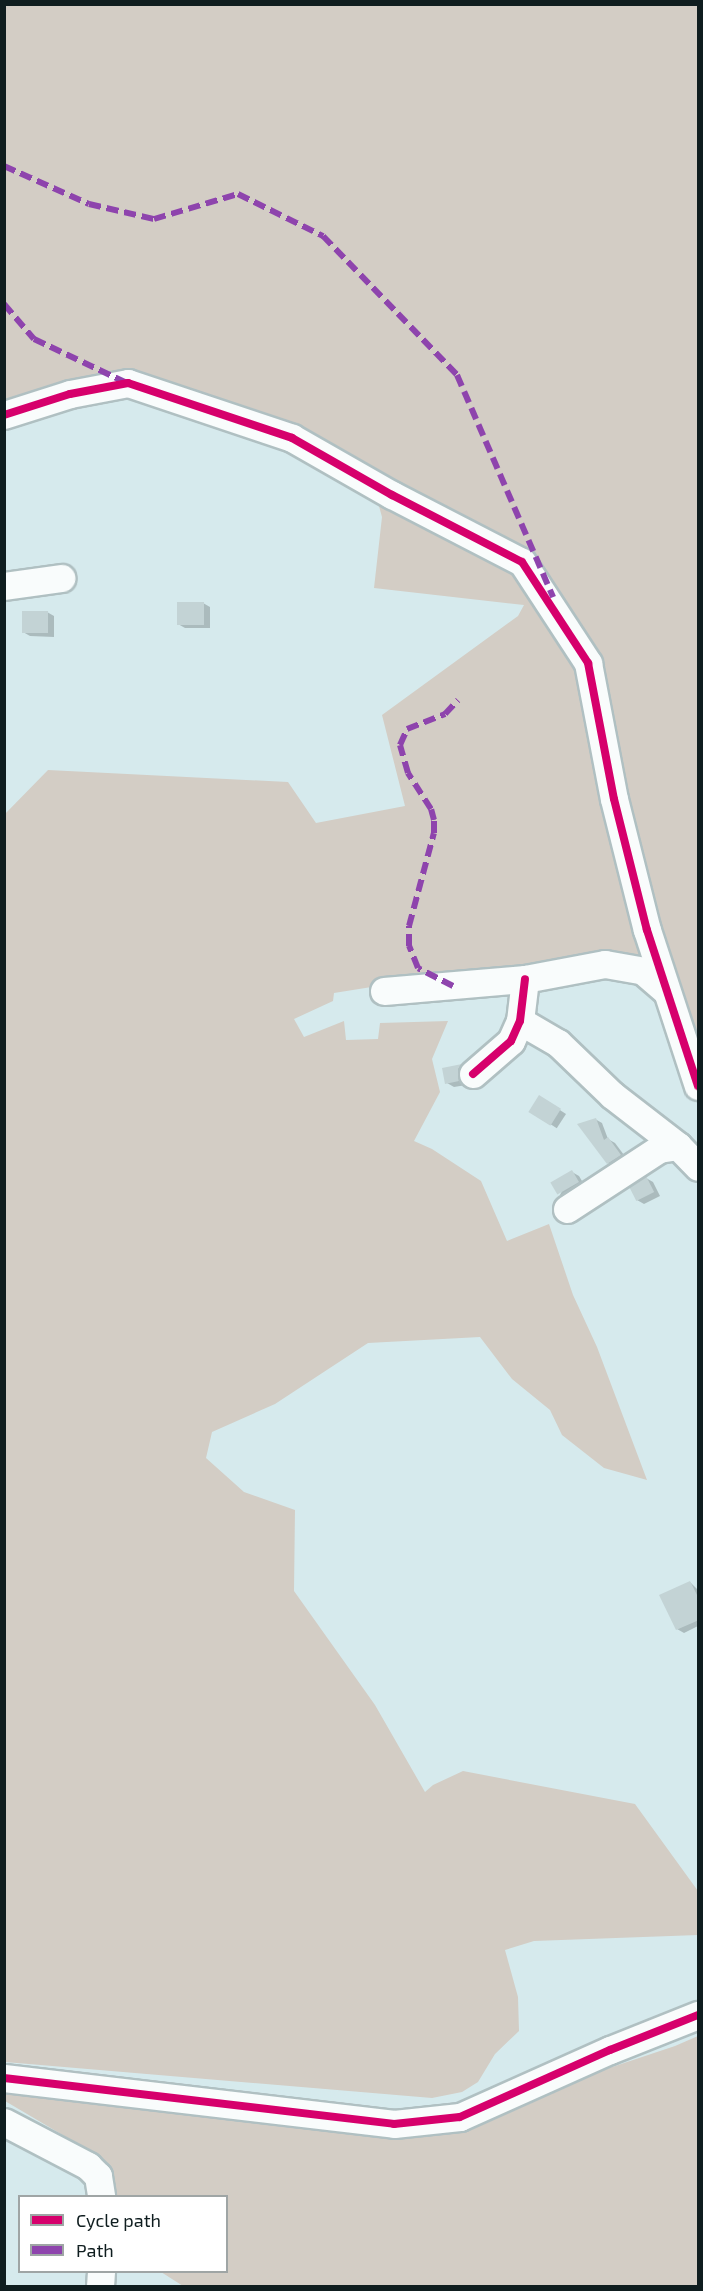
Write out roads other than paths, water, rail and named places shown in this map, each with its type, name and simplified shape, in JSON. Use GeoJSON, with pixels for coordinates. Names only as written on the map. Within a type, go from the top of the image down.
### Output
{"type":"FeatureCollection","features":[{"type":"Feature","properties":{"kind":"street"},"geometry":{"type":"LineString","coordinates":[[4,415],[70,394],[128,383],[292,438],[392,495],[522,562],[588,663],[614,799],[666,991],[699,1086]]}},
{"type":"Feature","properties":{"kind":"street"},"geometry":{"type":"LineString","coordinates":[[4,586],[61,578]]}},
{"type":"Feature","properties":{"kind":"street"},"geometry":{"type":"LineString","coordinates":[[384,991],[525,979],[605,964],[643,971],[666,991]]}},
{"type":"Feature","properties":{"kind":"street"},"geometry":{"type":"LineString","coordinates":[[472,1074],[511,1041],[520,1022],[525,979]]}},
{"type":"Feature","properties":{"kind":"street"},"geometry":{"type":"LineString","coordinates":[[520,1022],[558,1043],[612,1095],[678,1146],[699,1167]]}},
{"type":"Feature","properties":{"kind":"street"},"geometry":{"type":"LineString","coordinates":[[567,1209],[659,1149],[678,1146]]}},
{"type":"Feature","properties":{"kind":"street"},"geometry":{"type":"LineString","coordinates":[[4,2078],[394,2124],[460,2117],[610,2050],[699,2015]]}},
{"type":"Feature","properties":{"kind":"street"},"geometry":{"type":"LineString","coordinates":[[4,2122],[88,2166],[98,2176],[101,2195]]}}]}
